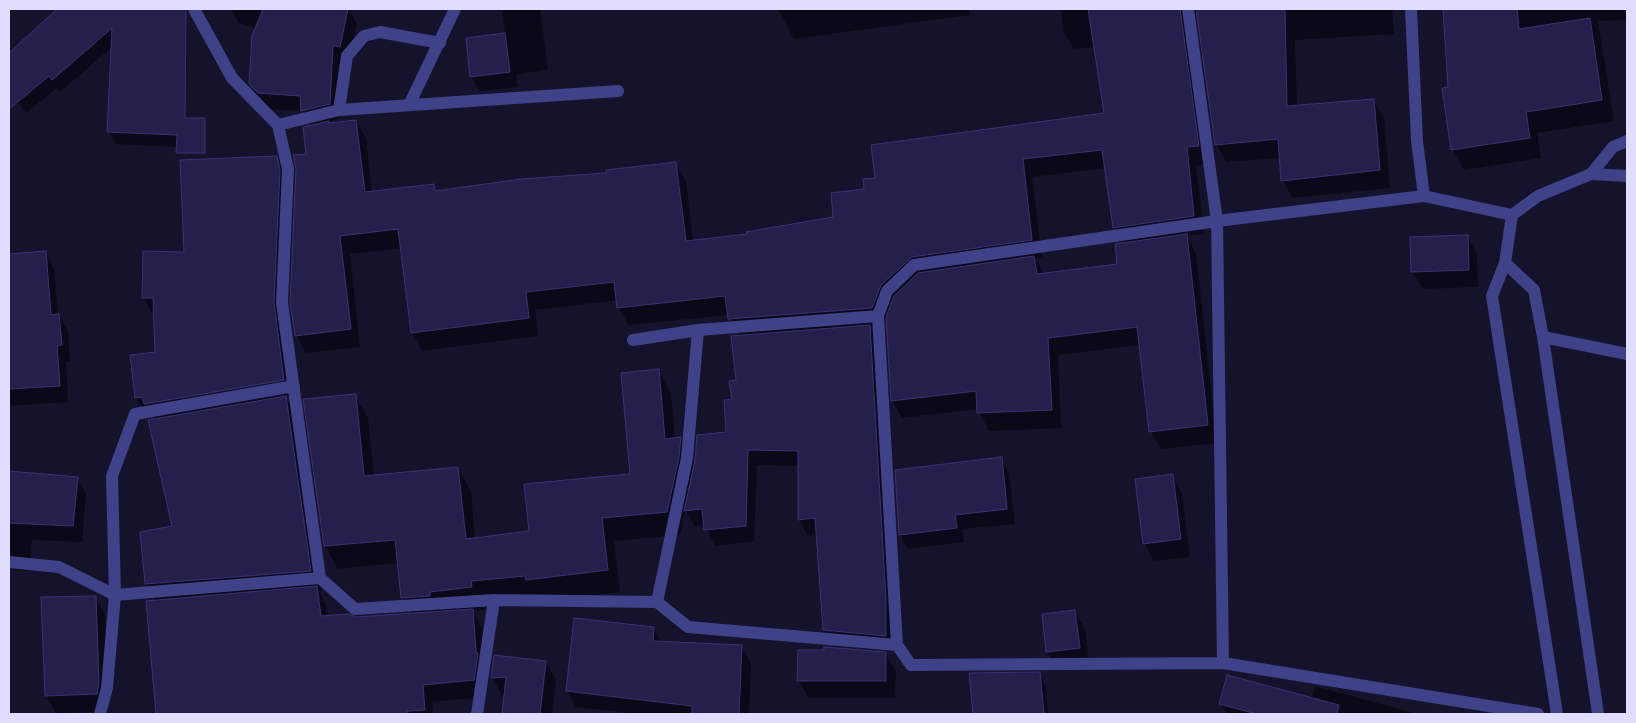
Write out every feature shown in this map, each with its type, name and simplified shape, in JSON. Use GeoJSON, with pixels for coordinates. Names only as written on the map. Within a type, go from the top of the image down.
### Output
{"type":"FeatureCollection","features":[{"type":"Feature","properties":{"kind":"street"},"geometry":{"type":"LineString","coordinates":[[194,9],[232,78],[278,125],[288,169],[282,303],[308,504],[320,578],[355,609],[494,600],[658,602],[688,627],[897,645]]}},
{"type":"Feature","properties":{"kind":"street"},"geometry":{"type":"LineString","coordinates":[[409,105],[440,44],[455,9]]}},
{"type":"Feature","properties":{"kind":"street"},"geometry":{"type":"LineString","coordinates":[[1188,9],[1217,221],[1223,663]]}},
{"type":"Feature","properties":{"kind":"street"},"geometry":{"type":"LineString","coordinates":[[1411,9],[1417,141],[1424,196]]}},
{"type":"Feature","properties":{"kind":"street"},"geometry":{"type":"LineString","coordinates":[[339,110],[347,56],[364,36],[380,32],[440,44]]}},
{"type":"Feature","properties":{"kind":"street"},"geometry":{"type":"LineString","coordinates":[[278,125],[339,110],[618,91]]}},
{"type":"Feature","properties":{"kind":"street"},"geometry":{"type":"LineString","coordinates":[[1591,174],[1613,147],[1627,141]]}},
{"type":"Feature","properties":{"kind":"street"},"geometry":{"type":"LineString","coordinates":[[1557,714],[1492,296],[1505,263],[1512,215],[1538,196],[1591,174],[1627,176]]}},
{"type":"Feature","properties":{"kind":"street"},"geometry":{"type":"LineString","coordinates":[[1512,215],[1424,196],[1217,221],[914,265],[887,291],[878,316],[897,645],[911,665],[1223,663],[1538,714]]}},
{"type":"Feature","properties":{"kind":"street"},"geometry":{"type":"LineString","coordinates":[[1505,263],[1534,290],[1543,337],[1598,714]]}},
{"type":"Feature","properties":{"kind":"street"},"geometry":{"type":"LineString","coordinates":[[633,340],[698,330],[878,316]]}},
{"type":"Feature","properties":{"kind":"street"},"geometry":{"type":"LineString","coordinates":[[658,602],[687,458],[698,330]]}},
{"type":"Feature","properties":{"kind":"street"},"geometry":{"type":"LineString","coordinates":[[1543,337],[1627,354]]}},
{"type":"Feature","properties":{"kind":"street"},"geometry":{"type":"LineString","coordinates":[[100,714],[107,688],[115,595],[112,476],[135,414],[294,386]]}},
{"type":"Feature","properties":{"kind":"street"},"geometry":{"type":"LineString","coordinates":[[9,562],[59,566],[115,595],[320,578]]}},
{"type":"Feature","properties":{"kind":"street"},"geometry":{"type":"LineString","coordinates":[[477,714],[494,600]]}},
{"type":"Feature","properties":{"kind":"building"},"geometry":{"type":"Polygon","coordinates":[[[57,9],[186,9],[185,118],[205,118],[205,153],[176,153],[177,135],[107,132],[112,28],[52,80],[49,76],[9,109],[9,53],[57,9]]]}},
{"type":"Feature","properties":{"kind":"building"},"geometry":{"type":"Polygon","coordinates":[[[263,9],[348,9],[340,47],[333,45],[330,104],[301,111],[300,96],[258,93],[249,84],[252,36],[263,9]]]}},
{"type":"Feature","properties":{"kind":"building"},"geometry":{"type":"Polygon","coordinates":[[[1088,9],[1180,9],[1199,146],[1187,147],[1194,216],[1113,228],[1102,150],[1023,159],[1032,240],[912,257],[881,285],[872,308],[728,319],[725,296],[617,308],[614,282],[526,292],[529,318],[411,333],[398,229],[340,236],[351,329],[295,336],[290,303],[296,169],[293,155],[306,154],[303,127],[329,121],[329,123],[356,120],[365,192],[434,184],[435,191],[521,179],[606,173],[606,170],[676,162],[686,241],[747,234],[746,232],[833,217],[831,193],[864,189],[863,179],[875,178],[871,145],[1104,113],[1088,9]]]}},
{"type":"Feature","properties":{"kind":"building"},"geometry":{"type":"Polygon","coordinates":[[[1196,9],[1285,9],[1287,106],[1374,99],[1380,170],[1281,181],[1278,139],[1215,145],[1196,9]]]}},
{"type":"Feature","properties":{"kind":"building"},"geometry":{"type":"Polygon","coordinates":[[[1443,9],[1517,9],[1519,29],[1590,18],[1602,100],[1526,112],[1530,138],[1451,150],[1442,88],[1448,87],[1443,9]]]}},
{"type":"Feature","properties":{"kind":"building"},"geometry":{"type":"Polygon","coordinates":[[[505,33],[510,72],[470,77],[466,38],[505,33]]]}},
{"type":"Feature","properties":{"kind":"building"},"geometry":{"type":"Polygon","coordinates":[[[277,156],[280,170],[274,303],[284,380],[144,404],[142,397],[135,398],[130,355],[155,352],[153,298],[142,298],[143,251],[184,252],[180,160],[277,156]]]}},
{"type":"Feature","properties":{"kind":"building"},"geometry":{"type":"Polygon","coordinates":[[[1187,234],[1208,425],[1149,432],[1137,327],[1048,338],[1052,410],[977,413],[976,391],[891,401],[886,317],[894,296],[918,273],[1034,256],[1037,274],[1117,264],[1115,244],[1187,234]]]}},
{"type":"Feature","properties":{"kind":"building"},"geometry":{"type":"Polygon","coordinates":[[[1468,235],[1469,270],[1411,272],[1410,237],[1468,235]]]}},
{"type":"Feature","properties":{"kind":"building"},"geometry":{"type":"Polygon","coordinates":[[[46,251],[51,315],[59,314],[62,345],[57,346],[60,386],[9,389],[9,254],[46,251]]]}},
{"type":"Feature","properties":{"kind":"building"},"geometry":{"type":"Polygon","coordinates":[[[870,325],[886,599],[886,636],[823,630],[815,518],[798,520],[798,451],[748,450],[746,526],[704,530],[702,509],[684,511],[695,460],[697,435],[726,432],[724,400],[732,399],[729,381],[736,380],[731,336],[870,325]]]}},
{"type":"Feature","properties":{"kind":"building"},"geometry":{"type":"Polygon","coordinates":[[[659,369],[665,439],[681,437],[679,457],[667,512],[602,518],[608,570],[526,580],[525,576],[471,581],[472,587],[430,592],[430,596],[401,598],[395,540],[324,546],[303,399],[356,394],[364,476],[458,467],[466,539],[529,531],[524,484],[630,474],[621,373],[659,369]]]}},
{"type":"Feature","properties":{"kind":"building"},"geometry":{"type":"Polygon","coordinates":[[[286,396],[311,571],[145,584],[140,532],[172,526],[148,420],[286,396]]]}},
{"type":"Feature","properties":{"kind":"building"},"geometry":{"type":"Polygon","coordinates":[[[1002,457],[1007,509],[955,515],[957,528],[899,535],[895,470],[1002,457]]]}},
{"type":"Feature","properties":{"kind":"building"},"geometry":{"type":"Polygon","coordinates":[[[9,471],[78,477],[73,526],[9,523],[9,471]]]}},
{"type":"Feature","properties":{"kind":"building"},"geometry":{"type":"Polygon","coordinates":[[[1173,474],[1181,539],[1143,544],[1135,479],[1173,474]]]}},
{"type":"Feature","properties":{"kind":"building"},"geometry":{"type":"Polygon","coordinates":[[[317,586],[321,616],[348,614],[356,617],[473,609],[476,652],[478,653],[474,680],[423,685],[425,710],[407,711],[407,714],[156,714],[146,601],[317,586]]]}},
{"type":"Feature","properties":{"kind":"building"},"geometry":{"type":"Polygon","coordinates":[[[96,596],[99,683],[97,694],[45,696],[41,597],[96,596]]]}},
{"type":"Feature","properties":{"kind":"building"},"geometry":{"type":"Polygon","coordinates":[[[1075,610],[1080,648],[1046,652],[1042,614],[1075,610]]]}},
{"type":"Feature","properties":{"kind":"building"},"geometry":{"type":"Polygon","coordinates":[[[574,618],[654,627],[653,641],[742,645],[739,714],[692,714],[692,706],[566,691],[574,618]]]}},
{"type":"Feature","properties":{"kind":"building"},"geometry":{"type":"Polygon","coordinates":[[[824,647],[886,652],[886,681],[797,681],[798,650],[824,650],[824,647]]]}},
{"type":"Feature","properties":{"kind":"building"},"geometry":{"type":"Polygon","coordinates":[[[494,655],[546,661],[540,714],[502,714],[506,677],[491,678],[494,655]]]}},
{"type":"Feature","properties":{"kind":"building"},"geometry":{"type":"Polygon","coordinates":[[[1040,672],[1044,714],[973,714],[969,673],[1040,672]]]}},
{"type":"Feature","properties":{"kind":"building"},"geometry":{"type":"Polygon","coordinates":[[[1227,675],[1339,705],[1337,714],[1257,714],[1219,704],[1227,675]]]}}]}
